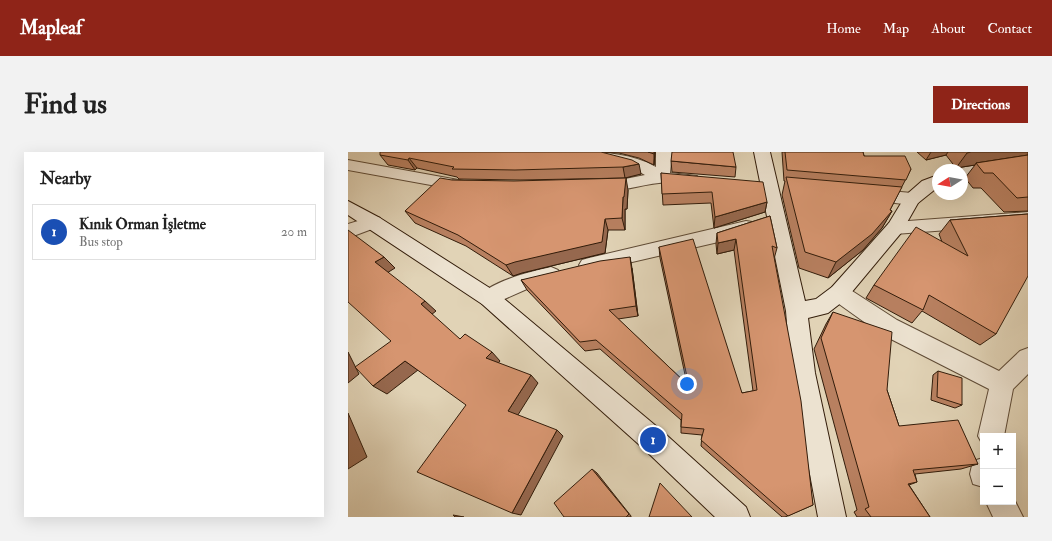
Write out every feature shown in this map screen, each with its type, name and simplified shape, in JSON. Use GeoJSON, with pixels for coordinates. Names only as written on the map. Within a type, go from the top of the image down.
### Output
{"type":"FeatureCollection","features":[{"type":"Feature","properties":{"kind":"street"},"geometry":{"type":"LineString","coordinates":[[588,152],[640,165],[660,177]]}},
{"type":"Feature","properties":{"kind":"street"},"geometry":{"type":"LineString","coordinates":[[660,177],[664,167],[664,152]]}},
{"type":"Feature","properties":{"kind":"street"},"geometry":{"type":"LineString","coordinates":[[762,152],[797,311],[802,373],[832,517]]}},
{"type":"Feature","properties":{"kind":"street"},"geometry":{"type":"LineString","coordinates":[[968,171],[1028,161]]}},
{"type":"Feature","properties":{"kind":"street"},"geometry":{"type":"LineString","coordinates":[[348,165],[460,186],[482,187]]}},
{"type":"Feature","properties":{"kind":"street"},"geometry":{"type":"LineString","coordinates":[[580,185],[624,184],[660,177],[706,181]]}},
{"type":"Feature","properties":{"kind":"street"},"geometry":{"type":"LineString","coordinates":[[797,311],[821,307],[839,293],[896,228],[912,199],[932,183]]}},
{"type":"Feature","properties":{"kind":"street"},"geometry":{"type":"LineString","coordinates":[[853,193],[912,199]]}},
{"type":"Feature","properties":{"kind":"street"},"geometry":{"type":"LineString","coordinates":[[348,208],[374,222],[489,298],[653,440],[736,517]]}},
{"type":"Feature","properties":{"kind":"street"},"geometry":{"type":"LineString","coordinates":[[489,298],[522,282],[727,233],[777,216]]}},
{"type":"Feature","properties":{"kind":"street"},"geometry":{"type":"LineString","coordinates":[[896,228],[1028,218]]}},
{"type":"Feature","properties":{"kind":"street"},"geometry":{"type":"LineString","coordinates":[[348,231],[374,222]]}},
{"type":"Feature","properties":{"kind":"street"},"geometry":{"type":"LineString","coordinates":[[839,293],[889,327],[1002,384]]}},
{"type":"Feature","properties":{"kind":"street"},"geometry":{"type":"LineString","coordinates":[[992,433],[1002,384],[1028,358]]}},
{"type":"Feature","properties":{"kind":"street"},"geometry":{"type":"LineString","coordinates":[[1002,505],[1009,517]]}},
{"type":"Feature","properties":{"kind":"building"},"geometry":{"type":"Polygon","coordinates":[[[380,152],[601,152],[632,160],[639,164],[623,167],[515,170],[452,169],[454,167],[409,158],[408,160],[380,155],[380,152]]]}},
{"type":"Feature","properties":{"kind":"building"},"geometry":{"type":"Polygon","coordinates":[[[672,152],[733,152],[736,167],[671,161],[672,152]]]}},
{"type":"Feature","properties":{"kind":"building"},"geometry":{"type":"Polygon","coordinates":[[[785,152],[863,152],[864,156],[905,156],[911,169],[906,180],[787,170],[785,152]]]}},
{"type":"Feature","properties":{"kind":"building"},"geometry":{"type":"Polygon","coordinates":[[[1028,155],[1028,197],[1017,198],[993,173],[984,173],[976,163],[1028,155]]]}},
{"type":"Feature","properties":{"kind":"building"},"geometry":{"type":"Polygon","coordinates":[[[661,173],[763,182],[767,202],[715,217],[712,192],[662,194],[661,173]]]}},
{"type":"Feature","properties":{"kind":"building"},"geometry":{"type":"Polygon","coordinates":[[[786,177],[902,187],[890,210],[892,211],[872,234],[836,262],[805,252],[786,177]]]}},
{"type":"Feature","properties":{"kind":"building"},"geometry":{"type":"Polygon","coordinates":[[[440,178],[452,180],[514,181],[626,178],[622,218],[605,219],[602,242],[506,265],[458,235],[405,211],[440,178]]]}},
{"type":"Feature","properties":{"kind":"building"},"geometry":{"type":"Polygon","coordinates":[[[1028,214],[1028,276],[996,334],[929,295],[923,310],[874,285],[916,227],[968,256],[950,220],[1028,214]]]}},
{"type":"Feature","properties":{"kind":"building"},"geometry":{"type":"Polygon","coordinates":[[[770,216],[777,248],[772,246],[801,401],[813,505],[788,516],[701,440],[704,429],[681,427],[682,414],[596,340],[580,342],[521,280],[600,261],[630,257],[636,306],[609,310],[689,386],[659,247],[693,239],[742,393],[757,390],[736,239],[718,243],[717,233],[770,216]]]}},
{"type":"Feature","properties":{"kind":"building"},"geometry":{"type":"Polygon","coordinates":[[[348,230],[384,257],[375,262],[425,301],[421,304],[460,339],[465,334],[492,352],[486,358],[531,375],[508,411],[557,430],[512,513],[417,472],[466,405],[405,361],[373,386],[355,367],[391,341],[348,302],[348,230]]]}},
{"type":"Feature","properties":{"kind":"building"},"geometry":{"type":"Polygon","coordinates":[[[833,312],[892,332],[887,390],[899,426],[958,420],[978,464],[913,470],[917,482],[908,484],[930,517],[871,517],[865,509],[869,507],[821,338],[833,312]]]}},
{"type":"Feature","properties":{"kind":"building"},"geometry":{"type":"Polygon","coordinates":[[[938,371],[962,378],[962,405],[937,397],[938,371]]]}},
{"type":"Feature","properties":{"kind":"building"},"geometry":{"type":"Polygon","coordinates":[[[592,469],[629,514],[626,517],[564,517],[554,503],[592,469]]]}},
{"type":"Feature","properties":{"kind":"building"},"geometry":{"type":"Polygon","coordinates":[[[660,483],[692,517],[649,517],[660,483]]]}},
{"type":"Feature","properties":{"kind":"place","name":"Kınık Orman İşletme"},"geometry":{"type":"Point","coordinates":[653,440]}}]}
